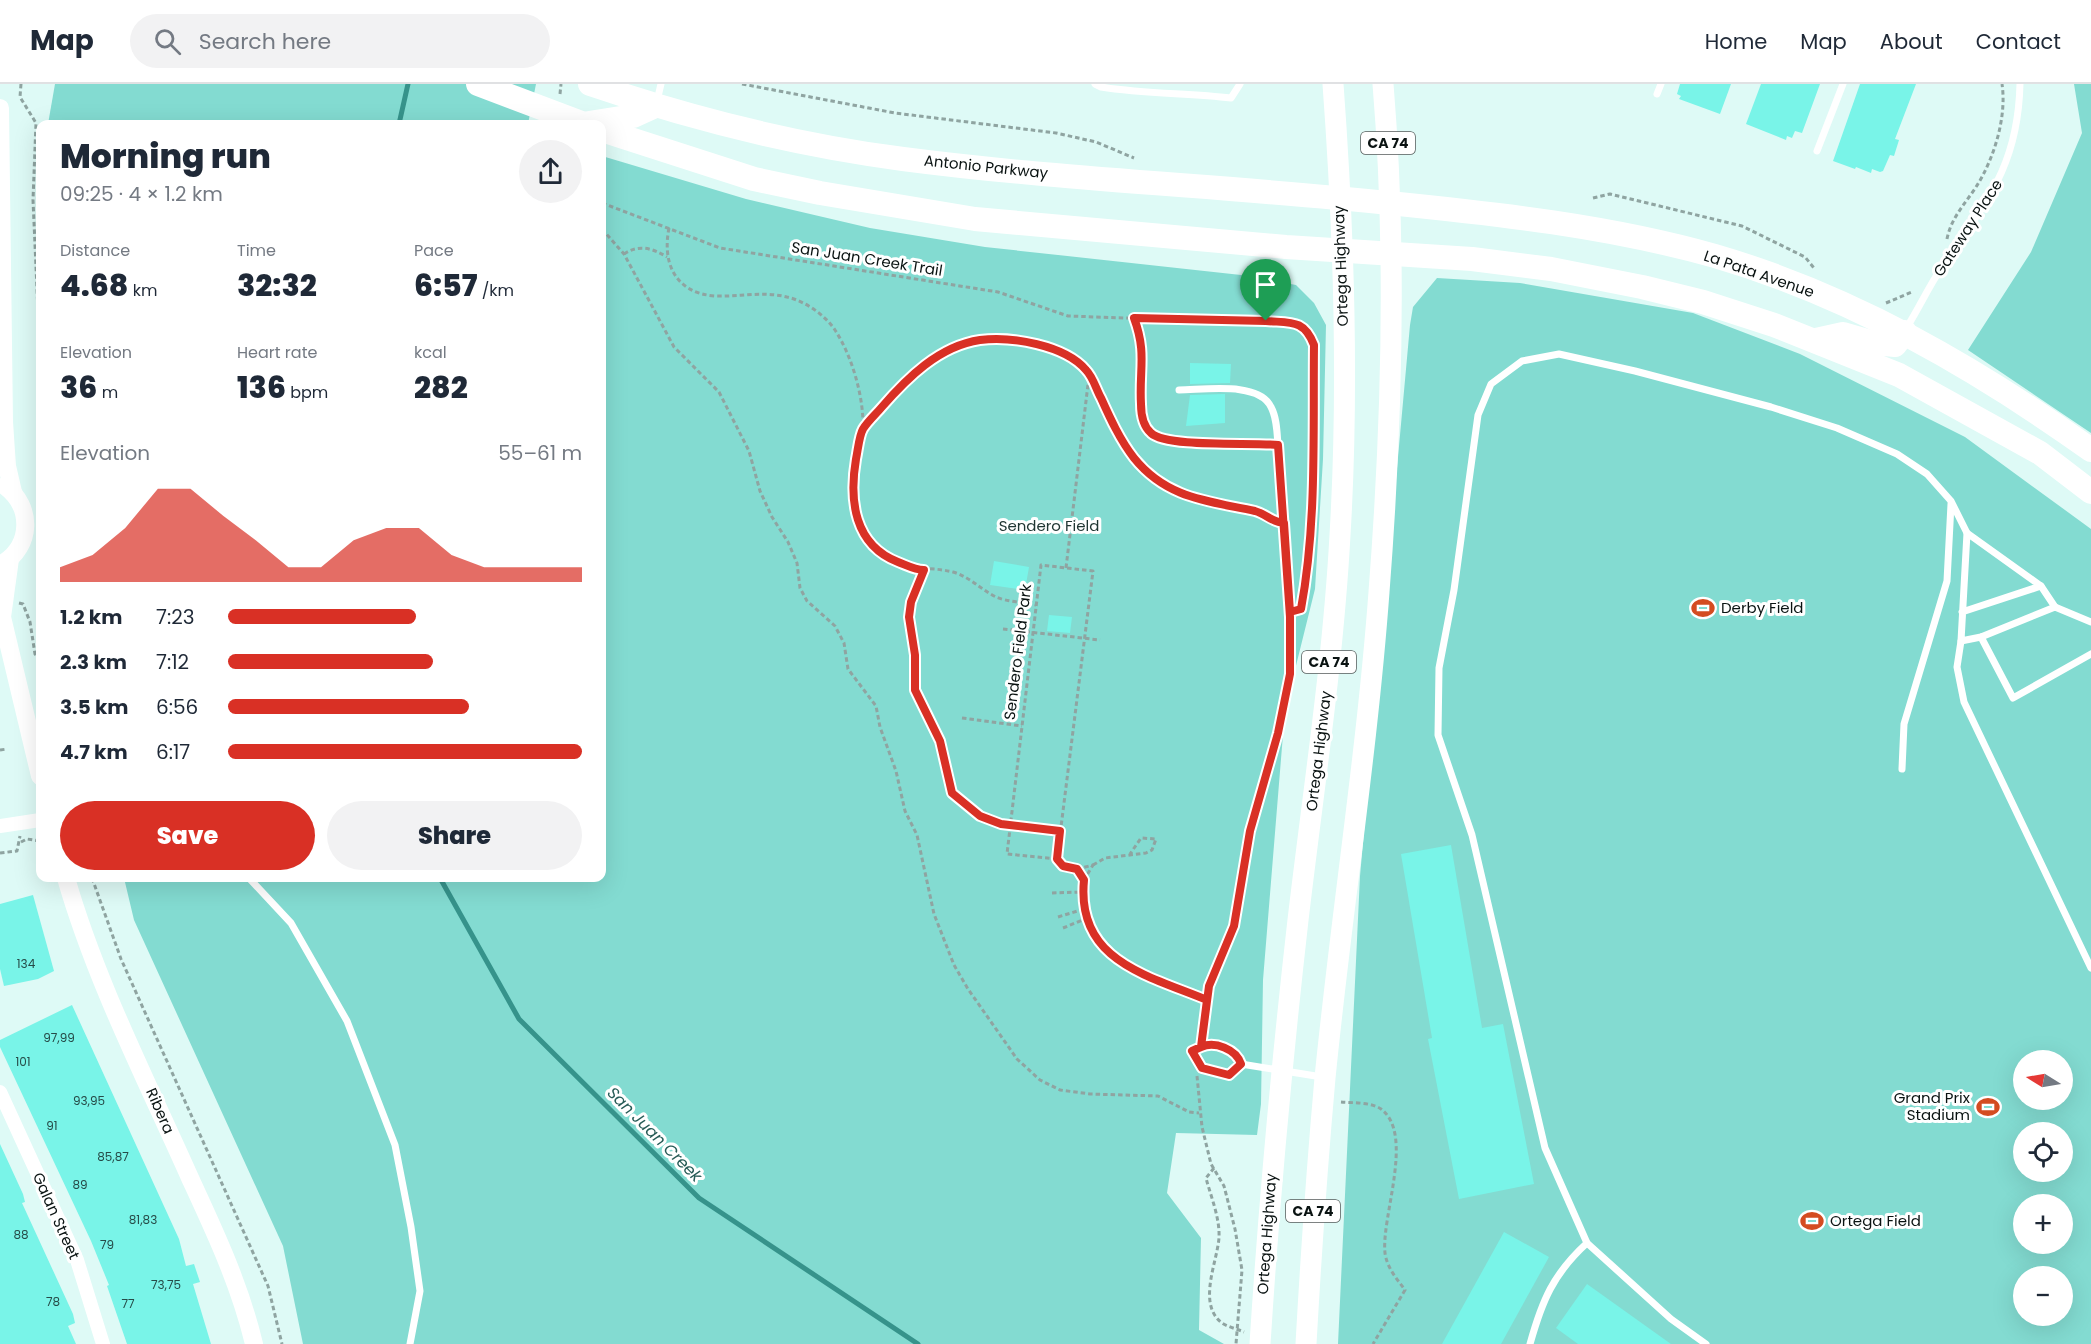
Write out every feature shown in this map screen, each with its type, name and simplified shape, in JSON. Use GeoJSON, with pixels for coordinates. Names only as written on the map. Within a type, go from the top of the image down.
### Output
{"type":"FeatureCollection","features":[{"type":"Feature","properties":{"kind":"highway"},"geometry":{"type":"LineString","coordinates":[[478,84],[573,120]]}},
{"type":"Feature","properties":{"kind":"highway","name":"Antonio Parkway"},"geometry":{"type":"LineString","coordinates":[[590,84],[658,95],[762,134],[903,159],[1390,203]]}},
{"type":"Feature","properties":{"kind":"highway"},"geometry":{"type":"LineString","coordinates":[[606,122],[633,116],[658,95]]}},
{"type":"Feature","properties":{"kind":"highway"},"geometry":{"type":"LineString","coordinates":[[606,131],[754,179],[901,208],[975,219],[1551,269],[1642,287],[1703,302],[1816,340],[1899,375],[2040,453],[2091,492]]}},
{"type":"Feature","properties":{"kind":"highway","name":"La Pata Avenue"},"geometry":{"type":"LineString","coordinates":[[1390,203],[1564,224],[1714,256],[1778,278],[1905,332],[2020,400],[2091,450]]}},
{"type":"Feature","properties":{"kind":"highway"},"geometry":{"type":"LineString","coordinates":[[1816,340],[1843,334],[1874,343],[1895,345],[1905,332]]}},
{"type":"Feature","properties":{"kind":"main road","name":"Ortega Highway"},"geometry":{"type":"LineString","coordinates":[[1256,1340],[1262,1314],[1268,1207],[1324,714],[1340,535],[1345,376],[1333,84]]}},
{"type":"Feature","properties":{"kind":"main road","name":"CA 74"},"geometry":{"type":"LineString","coordinates":[[1306,1344],[1312,1224],[1325,1078],[1362,769],[1379,593],[1386,473],[1391,254],[1383,84]]}},
{"type":"Feature","properties":{"kind":"street"},"geometry":{"type":"LineString","coordinates":[[0,108],[2,427],[7,488],[22,504],[26,519],[25,534],[20,548],[5,562],[2,612],[36,759]]}},
{"type":"Feature","properties":{"kind":"street"},"geometry":{"type":"LineString","coordinates":[[0,826],[36,821]]}},
{"type":"Feature","properties":{"kind":"street","name":"Ribera"},"geometry":{"type":"LineString","coordinates":[[67,882],[86,941],[226,1258],[246,1308],[254,1344]]}},
{"type":"Feature","properties":{"kind":"street","name":"Galan Street"},"geometry":{"type":"LineString","coordinates":[[0,1092],[77,1260],[103,1344]]}},
{"type":"Feature","properties":{"kind":"lane"},"geometry":{"type":"LineString","coordinates":[[1095,84],[1141,93],[1180,93],[1231,98],[1240,84]]}},
{"type":"Feature","properties":{"kind":"lane"},"geometry":{"type":"LineString","coordinates":[[1657,94],[1661,84]]}},
{"type":"Feature","properties":{"kind":"lane"},"geometry":{"type":"LineString","coordinates":[[1817,151],[1843,84]]}},
{"type":"Feature","properties":{"kind":"lane","name":"Gateway Place"},"geometry":{"type":"LineString","coordinates":[[1905,332],[1940,270],[2000,180],[2013,148],[2019,114],[2020,84]]}},
{"type":"Feature","properties":{"kind":"lane"},"geometry":{"type":"LineString","coordinates":[[1706,1344],[1671,1319],[1587,1243],[1545,1148],[1473,835],[1438,735],[1439,668],[1454,590],[1478,415],[1491,384],[1522,362],[1559,354],[1635,371],[1771,407],[1837,428],[1897,454],[1927,474],[1951,501],[1967,533],[2041,586],[2055,608],[2091,622]]}},
{"type":"Feature","properties":{"kind":"lane"},"geometry":{"type":"LineString","coordinates":[[1179,390],[1249,390],[1262,395],[1272,408],[1278,445]]}},
{"type":"Feature","properties":{"kind":"lane"},"geometry":{"type":"LineString","coordinates":[[1902,769],[1907,715],[1947,581],[1951,501]]}},
{"type":"Feature","properties":{"kind":"lane"},"geometry":{"type":"LineString","coordinates":[[1967,533],[1961,641],[1957,667],[1964,702],[2091,968]]}},
{"type":"Feature","properties":{"kind":"lane"},"geometry":{"type":"LineString","coordinates":[[1962,612],[2041,586]]}},
{"type":"Feature","properties":{"kind":"lane"},"geometry":{"type":"LineString","coordinates":[[1961,641],[1981,637],[2055,608]]}},
{"type":"Feature","properties":{"kind":"lane"},"geometry":{"type":"LineString","coordinates":[[1981,637],[2013,698],[2091,654]]}},
{"type":"Feature","properties":{"kind":"lane"},"geometry":{"type":"LineString","coordinates":[[253,882],[291,923],[347,1022],[395,1145],[411,1227],[420,1291],[410,1344]]}},
{"type":"Feature","properties":{"kind":"lane"},"geometry":{"type":"LineString","coordinates":[[1207,1045],[1233,1051],[1241,1064],[1229,1075],[1202,1068],[1192,1051],[1207,1045]]}},
{"type":"Feature","properties":{"kind":"lane"},"geometry":{"type":"LineString","coordinates":[[1241,1064],[1325,1078]]}},
{"type":"Feature","properties":{"kind":"lane"},"geometry":{"type":"LineString","coordinates":[[1530,1344],[1542,1300],[1567,1261],[1587,1243]]}},
{"type":"Feature","properties":{"kind":"path"},"geometry":{"type":"LineString","coordinates":[[21,84],[20,97],[36,123],[33,200],[36,267]]}},
{"type":"Feature","properties":{"kind":"path"},"geometry":{"type":"LineString","coordinates":[[742,84],[895,113],[1056,133],[1096,142],[1134,159]]}},
{"type":"Feature","properties":{"kind":"path"},"geometry":{"type":"LineString","coordinates":[[1942,246],[1952,221],[1977,185],[1993,152],[2002,108],[2002,84]]}},
{"type":"Feature","properties":{"kind":"path"},"geometry":{"type":"LineString","coordinates":[[1593,198],[1610,194],[1742,226],[1805,257],[1820,274]]}},
{"type":"Feature","properties":{"kind":"path","name":"San Juan Creek Trail"},"geometry":{"type":"LineString","coordinates":[[606,204],[720,248],[998,292],[1068,316],[1298,324],[1309,331],[1314,345],[1314,357],[1308,541],[1301,609],[1290,612]]}},
{"type":"Feature","properties":{"kind":"path"},"geometry":{"type":"LineString","coordinates":[[669,228],[667,257],[671,272],[686,286],[697,292],[714,296],[762,293],[789,297],[809,305],[831,323],[844,344],[854,375],[862,429],[852,482],[853,504],[862,531],[874,548],[889,558],[924,570],[951,572],[975,581],[996,598],[1036,605]]}},
{"type":"Feature","properties":{"kind":"path"},"geometry":{"type":"LineString","coordinates":[[606,234],[624,254],[674,347],[719,392],[749,451],[764,500],[797,563],[800,588],[807,601],[835,626],[844,643],[848,669],[876,706],[880,727],[896,771],[904,812],[917,835],[934,914],[954,965],[968,989],[1017,1059],[1040,1080],[1060,1090],[1090,1094],[1158,1096],[1189,1112],[1200,1113]]}},
{"type":"Feature","properties":{"kind":"path"},"geometry":{"type":"LineString","coordinates":[[624,254],[632,249],[642,248],[654,250],[667,257]]}},
{"type":"Feature","properties":{"kind":"path"},"geometry":{"type":"LineString","coordinates":[[1883,304],[1911,295],[1914,290]]}},
{"type":"Feature","properties":{"kind":"path"},"geometry":{"type":"LineString","coordinates":[[1134,318],[1141,335],[1144,361],[1141,403],[1144,424],[1151,433],[1173,442],[1278,445],[1290,612],[1290,674],[1280,723],[1250,831],[1234,926],[1215,966],[1207,1000],[1201,1047]]}},
{"type":"Feature","properties":{"kind":"path"},"geometry":{"type":"LineString","coordinates":[[862,429],[906,380],[928,363],[952,349],[979,340],[1017,340],[1044,346],[1086,369],[1134,458],[1164,484],[1197,501],[1259,512],[1274,522],[1284,523]]}},
{"type":"Feature","properties":{"kind":"path"},"geometry":{"type":"LineString","coordinates":[[1066,568],[1089,374]]}},
{"type":"Feature","properties":{"kind":"path","name":"Sendero Field Park"},"geometry":{"type":"LineString","coordinates":[[1057,859],[1093,571],[1041,565],[1007,854],[1057,859],[1063,866],[1077,869]]}},
{"type":"Feature","properties":{"kind":"path"},"geometry":{"type":"LineString","coordinates":[[924,570],[911,602],[909,617],[915,655],[915,690],[940,741],[952,793],[980,816],[1011,825],[1060,831]]}},
{"type":"Feature","properties":{"kind":"path"},"geometry":{"type":"LineString","coordinates":[[2,612],[23,604],[30,622],[36,655]]}},
{"type":"Feature","properties":{"kind":"path"},"geometry":{"type":"LineString","coordinates":[[1003,629],[1100,640]]}},
{"type":"Feature","properties":{"kind":"path"},"geometry":{"type":"LineString","coordinates":[[962,718],[1022,726]]}},
{"type":"Feature","properties":{"kind":"path"},"geometry":{"type":"LineString","coordinates":[[0,750],[7,748]]}},
{"type":"Feature","properties":{"kind":"path"},"geometry":{"type":"LineString","coordinates":[[1084,880],[1077,869],[1094,865],[1105,858],[1130,854],[1140,855],[1152,850],[1156,839],[1142,838],[1130,854]]}},
{"type":"Feature","properties":{"kind":"path"},"geometry":{"type":"LineString","coordinates":[[21,842],[27,839],[36,840]]}},
{"type":"Feature","properties":{"kind":"path"},"geometry":{"type":"LineString","coordinates":[[1094,865],[1084,880],[1084,909],[1085,919],[1100,944],[1114,959],[1207,1000]]}},
{"type":"Feature","properties":{"kind":"path"},"geometry":{"type":"LineString","coordinates":[[93,882],[121,959],[268,1286],[282,1344]]}},
{"type":"Feature","properties":{"kind":"path"},"geometry":{"type":"LineString","coordinates":[[1053,893],[1083,892]]}},
{"type":"Feature","properties":{"kind":"path"},"geometry":{"type":"LineString","coordinates":[[1058,917],[1084,909]]}},
{"type":"Feature","properties":{"kind":"path"},"geometry":{"type":"LineString","coordinates":[[1063,928],[1085,919]]}},
{"type":"Feature","properties":{"kind":"path"},"geometry":{"type":"LineString","coordinates":[[1198,1063],[1196,1084],[1200,1113],[1214,1168],[1224,1186],[1236,1229],[1242,1270],[1236,1344]]}},
{"type":"Feature","properties":{"kind":"path"},"geometry":{"type":"LineString","coordinates":[[1324,1100],[1363,1103],[1380,1108],[1392,1120],[1397,1142],[1385,1254],[1392,1273],[1406,1290],[1373,1344]]}},
{"type":"Feature","properties":{"kind":"path"},"geometry":{"type":"LineString","coordinates":[[1214,1168],[1206,1178],[1217,1219],[1219,1238],[1210,1286],[1212,1311],[1222,1323],[1256,1340]]}},
{"type":"Feature","properties":{"kind":"green space"},"geometry":{"type":"Polygon","coordinates":[[[55,84],[536,84],[529,120],[49,120],[55,84]]]}},
{"type":"Feature","properties":{"kind":"green space"},"geometry":{"type":"Polygon","coordinates":[[[2074,84],[2091,84],[2091,433],[1968,350],[2031,252],[2082,133],[2074,84]]]}},
{"type":"Feature","properties":{"kind":"green space","name":"Sendero Field"},"geometry":{"type":"Polygon","coordinates":[[[606,157],[746,199],[870,228],[985,247],[1241,275],[1296,285],[1314,303],[1326,325],[1323,459],[1315,589],[1285,710],[1263,980],[1261,1104],[1257,1135],[1176,1133],[1167,1193],[1201,1238],[1199,1330],[1224,1344],[303,1344],[283,1246],[134,920],[125,882],[606,882],[606,157]]]}},
{"type":"Feature","properties":{"kind":"green space"},"geometry":{"type":"Polygon","coordinates":[[[1437,278],[1520,283],[1693,313],[1800,354],[1965,437],[2091,529],[2091,1344],[1338,1344],[1360,876],[1413,307],[1437,278]]]}},
{"type":"Feature","properties":{"kind":"building"},"geometry":{"type":"Polygon","coordinates":[[[1680,84],[1731,84],[1720,114],[1679,99],[1681,96],[1677,94],[1680,84]]]}},
{"type":"Feature","properties":{"kind":"building"},"geometry":{"type":"Polygon","coordinates":[[[1761,84],[1820,84],[1802,133],[1795,131],[1792,138],[1787,136],[1786,140],[1746,124],[1761,84]]]}},
{"type":"Feature","properties":{"kind":"building"},"geometry":{"type":"Polygon","coordinates":[[[1860,84],[1916,84],[1895,139],[1899,140],[1894,156],[1890,155],[1883,171],[1880,172],[1872,169],[1871,173],[1833,161],[1860,84]]]}},
{"type":"Feature","properties":{"kind":"building"},"geometry":{"type":"Polygon","coordinates":[[[1190,363],[1231,364],[1230,383],[1190,384],[1190,363]]]}},
{"type":"Feature","properties":{"kind":"building"},"geometry":{"type":"Polygon","coordinates":[[[1225,394],[1225,423],[1186,426],[1190,395],[1225,394]]]}},
{"type":"Feature","properties":{"kind":"building"},"geometry":{"type":"Polygon","coordinates":[[[994,561],[1029,567],[1025,590],[990,585],[994,561]]]}},
{"type":"Feature","properties":{"kind":"building"},"geometry":{"type":"Polygon","coordinates":[[[1049,615],[1072,617],[1070,633],[1047,631],[1049,615]]]}},
{"type":"Feature","properties":{"kind":"building"},"geometry":{"type":"Polygon","coordinates":[[[1451,845],[1482,1028],[1503,1024],[1534,1184],[1459,1199],[1428,1039],[1432,1038],[1401,854],[1451,845]]]}},
{"type":"Feature","properties":{"kind":"building"},"geometry":{"type":"Polygon","coordinates":[[[33,895],[54,971],[38,979],[4,986],[0,969],[0,904],[33,895]]]}},
{"type":"Feature","properties":{"kind":"building"},"geometry":{"type":"Polygon","coordinates":[[[72,1005],[179,1239],[186,1266],[194,1264],[200,1282],[193,1284],[211,1344],[127,1344],[107,1286],[109,1285],[91,1241],[0,1047],[0,1040],[72,1005]]]}},
{"type":"Feature","properties":{"kind":"building"},"geometry":{"type":"Polygon","coordinates":[[[0,1144],[23,1194],[25,1202],[22,1203],[73,1314],[75,1323],[68,1326],[76,1344],[0,1344],[0,1144]]]}},
{"type":"Feature","properties":{"kind":"building"},"geometry":{"type":"Polygon","coordinates":[[[1504,1232],[1549,1257],[1501,1344],[1442,1344],[1504,1232]]]}},
{"type":"Feature","properties":{"kind":"building"},"geometry":{"type":"Polygon","coordinates":[[[1587,1284],[1671,1344],[1578,1344],[1556,1328],[1587,1284]]]}},
{"type":"Feature","properties":{"kind":"waterway","name":"San Juan Creek"},"geometry":{"type":"LineString","coordinates":[[400,120],[408,84]]}},
{"type":"Feature","properties":{"kind":"waterway","name":"San Juan Creek"},"geometry":{"type":"LineString","coordinates":[[442,882],[519,1019],[699,1198],[918,1344]]}},
{"type":"Feature","properties":{"kind":"place","name":"Derby Field"},"geometry":{"type":"Point","coordinates":[1703,608]}},
{"type":"Feature","properties":{"kind":"place","name":"Grand Prix Stadium"},"geometry":{"type":"Point","coordinates":[1988,1107]}},
{"type":"Feature","properties":{"kind":"place","name":"Ortega Field"},"geometry":{"type":"Point","coordinates":[1812,1221]}},
{"type":"Feature","properties":{"kind":"route"},"geometry":{"type":"LineString","coordinates":[[1266,321],[1134,318],[1141,335],[1144,361],[1141,403],[1144,424],[1151,433],[1173,442],[1278,445],[1284,523],[1290,617],[1290,674],[1278,733],[1250,831],[1238,890],[1234,926],[1215,966],[1209,986],[1201,1047],[1192,1051],[1202,1068],[1229,1075],[1241,1064],[1239,1056],[1233,1051],[1207,1045],[1201,1047],[1207,1000],[1114,959],[1100,944],[1085,919],[1082,895],[1084,880],[1077,869],[1063,866],[1057,859],[1060,831],[1001,824],[980,816],[952,793],[940,741],[921,708],[915,690],[913,672],[915,655],[909,617],[911,602],[924,570],[889,558],[874,548],[862,531],[853,504],[852,482],[862,429],[906,380],[928,363],[952,349],[979,340],[1017,340],[1044,346],[1086,369],[1134,458],[1164,484],[1197,501],[1259,512],[1274,522],[1284,523],[1290,612],[1301,609],[1305,588],[1309,529],[1314,345],[1309,331],[1298,324],[1266,321]]}}]}
